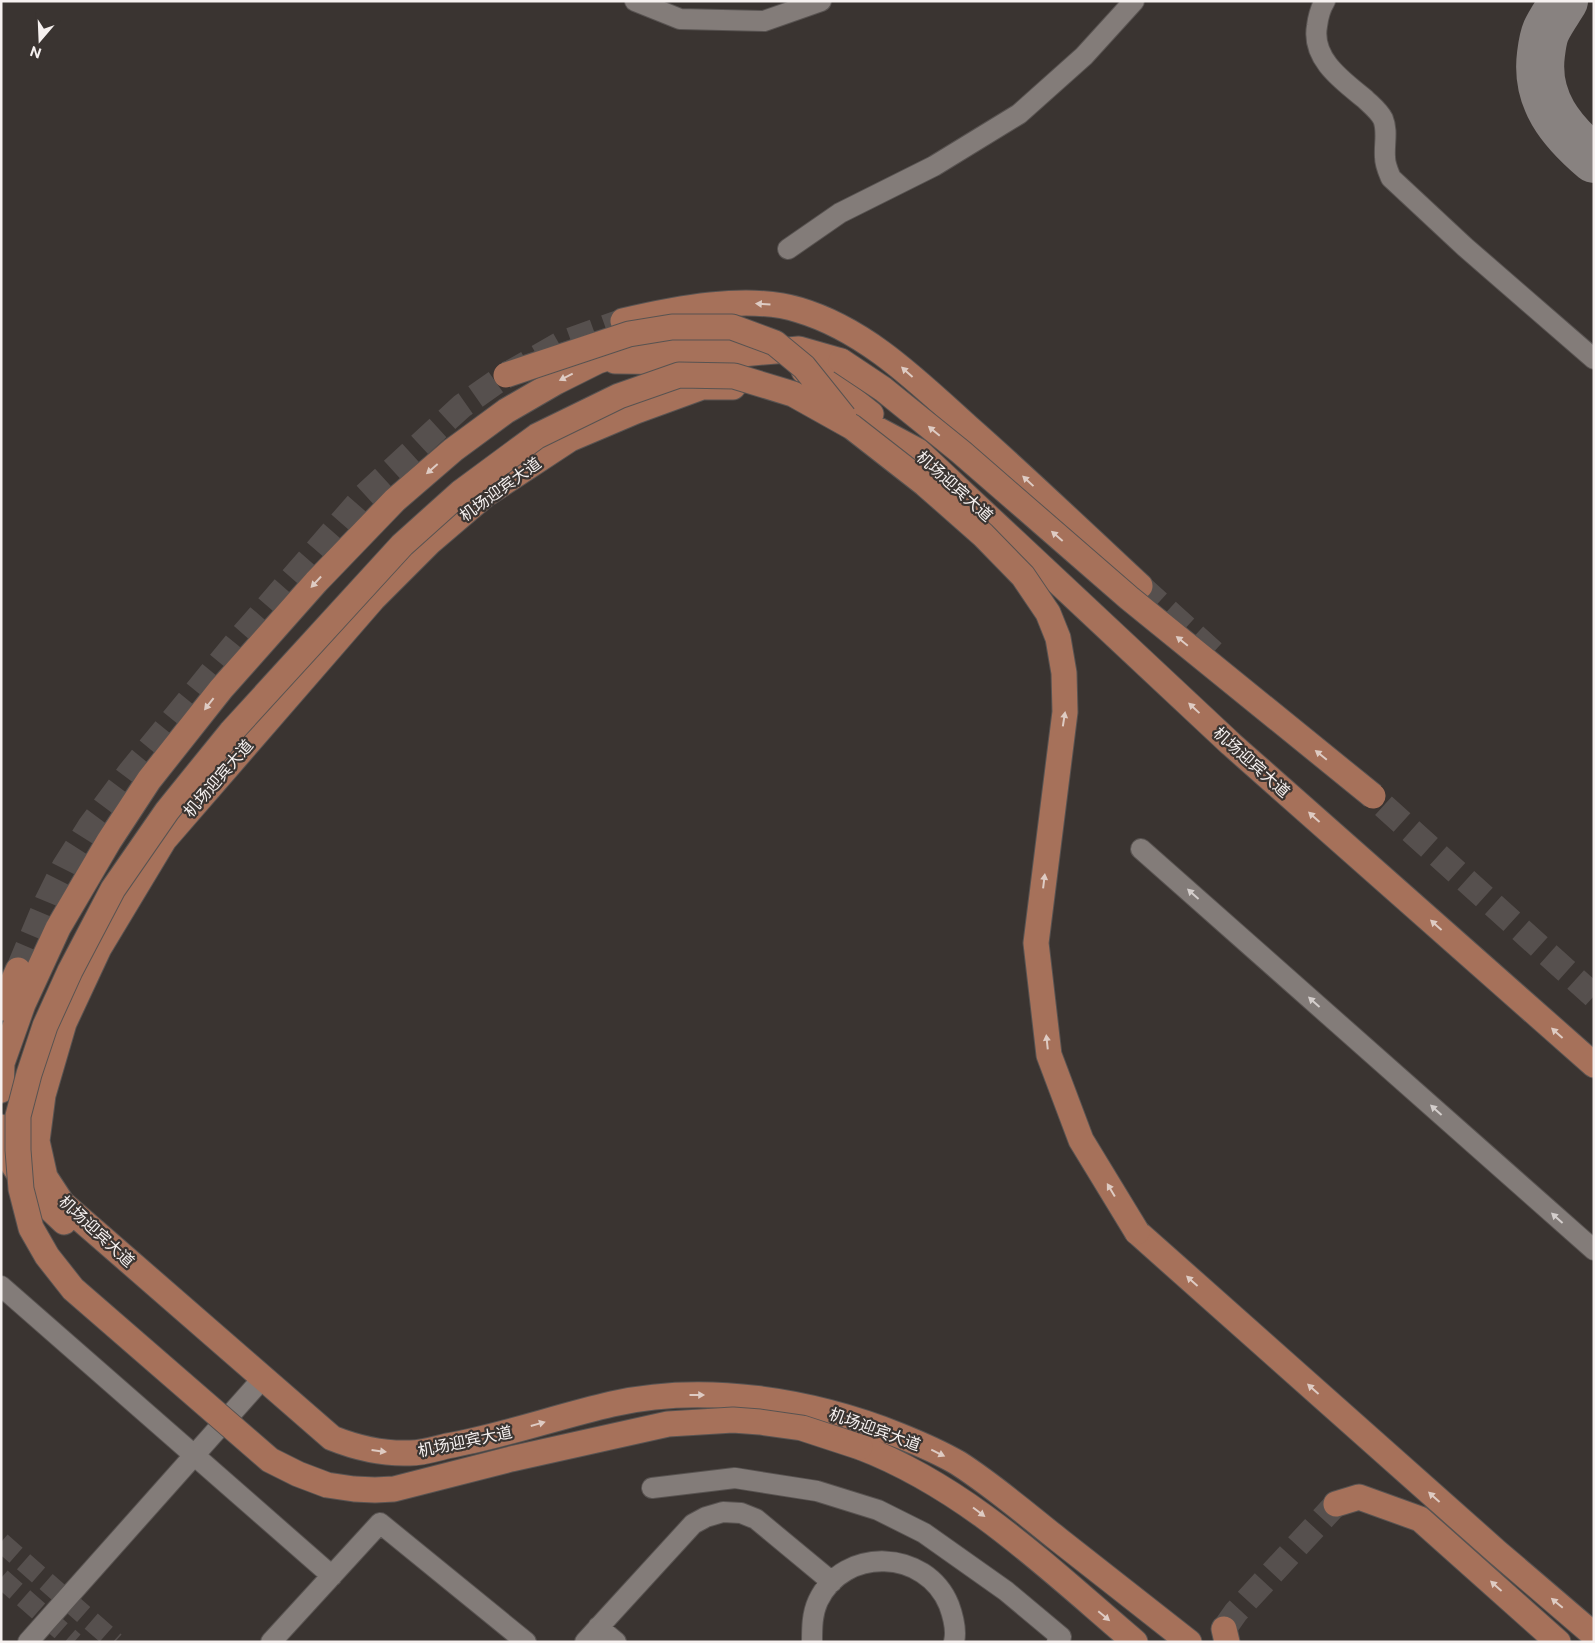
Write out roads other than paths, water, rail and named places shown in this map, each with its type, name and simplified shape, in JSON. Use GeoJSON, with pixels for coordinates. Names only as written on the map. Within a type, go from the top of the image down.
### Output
{"type":"FeatureCollection","features":[{"type":"Feature","properties":{"kind":"main road"},"geometry":{"type":"LineString","coordinates":[[623,321],[660,312],[718,305],[764,303],[798,309],[846,329],[899,365],[1008,462],[1140,586]]}},
{"type":"Feature","properties":{"kind":"main road"},"geometry":{"type":"LineString","coordinates":[[506,375],[629,334],[672,327],[732,327],[775,343],[804,367],[852,427]]}},
{"type":"Feature","properties":{"kind":"main road"},"geometry":{"type":"LineString","coordinates":[[1,1090],[2,1063],[20,1012],[58,928],[109,841],[149,780],[221,689],[316,582],[395,500],[453,450],[506,411],[556,382],[598,361],[656,342],[738,340],[799,349],[840,362],[890,394],[961,452],[1129,598],[1373,796]]}},
{"type":"Feature","properties":{"kind":"main road"},"geometry":{"type":"LineString","coordinates":[[598,361],[697,362],[742,354],[799,349]]}},
{"type":"Feature","properties":{"kind":"main road"},"geometry":{"type":"LineString","coordinates":[[742,354],[790,365],[832,383],[918,451]]}},
{"type":"Feature","properties":{"kind":"main road"},"geometry":{"type":"LineString","coordinates":[[636,411],[697,362]]}},
{"type":"Feature","properties":{"kind":"main road"},"geometry":{"type":"LineString","coordinates":[[31,1228],[22,1189],[18,1150],[18,1116],[29,1074],[45,1026],[70,971],[113,889],[167,811],[231,732],[402,545],[461,492],[537,436],[619,396],[679,375],[734,376],[793,394],[852,427],[925,484],[984,535],[1023,576],[1048,613],[1058,638],[1064,673],[1065,712],[1036,943],[1049,1055],[1081,1140],[1137,1232],[1489,1546],[1594,1635]]}},
{"type":"Feature","properties":{"kind":"main road","name":"机场迎宾大道"},"geometry":{"type":"LineString","coordinates":[[1189,1642],[998,1492],[956,1462],[916,1442],[845,1416],[788,1403],[753,1398],[698,1395],[659,1397],[606,1406],[475,1441],[411,1453],[354,1447],[332,1438],[62,1203],[45,1177],[36,1141],[43,1095],[64,1023],[99,948],[164,840],[373,599],[430,542],[485,495],[570,439],[636,411],[702,387],[764,387],[817,397],[918,451],[1232,744],[1594,1065]]}},
{"type":"Feature","properties":{"kind":"main road"},"geometry":{"type":"LineString","coordinates":[[1,1008],[18,970]]}},
{"type":"Feature","properties":{"kind":"main road"},"geometry":{"type":"LineString","coordinates":[[1,1127],[8,1157],[29,1189],[54,1214],[104,1254],[162,1290]]}},
{"type":"Feature","properties":{"kind":"main road"},"geometry":{"type":"LineString","coordinates":[[1,1169],[6,1184],[47,1256],[73,1289],[270,1460],[327,1485],[354,1489],[394,1489],[511,1459],[668,1424],[733,1420],[802,1428],[890,1458],[926,1477],[976,1510],[1135,1642]]}},
{"type":"Feature","properties":{"kind":"main road"},"geometry":{"type":"LineString","coordinates":[[1336,1504],[1359,1497],[1420,1519],[1558,1642]]}},
{"type":"Feature","properties":{"kind":"lane"},"geometry":{"type":"LineString","coordinates":[[635,1],[680,19],[764,21],[821,1]]}},
{"type":"Feature","properties":{"kind":"lane"},"geometry":{"type":"LineString","coordinates":[[788,249],[840,213],[934,166],[1019,114],[1084,56],[1134,1]]}},
{"type":"Feature","properties":{"kind":"lane"},"geometry":{"type":"LineString","coordinates":[[1325,1],[1318,18],[1316,41],[1326,63],[1333,72],[1370,104],[1382,119],[1385,127],[1384,158],[1386,169],[1391,178],[1465,247],[1594,360]]}},
{"type":"Feature","properties":{"kind":"lane"},"geometry":{"type":"LineString","coordinates":[[1141,849],[1594,1250]]}},
{"type":"Feature","properties":{"kind":"lane"},"geometry":{"type":"LineString","coordinates":[[1,1286],[332,1576]]}},
{"type":"Feature","properties":{"kind":"lane"},"geometry":{"type":"LineString","coordinates":[[28,1642],[263,1378]]}},
{"type":"Feature","properties":{"kind":"lane"},"geometry":{"type":"LineString","coordinates":[[652,1488],[734,1478],[817,1491],[878,1510],[924,1533],[1006,1592],[1061,1637],[1057,1642]]}},
{"type":"Feature","properties":{"kind":"lane"},"geometry":{"type":"LineString","coordinates":[[584,1642],[693,1524],[706,1517],[723,1512],[741,1513],[756,1519],[832,1582]]}},
{"type":"Feature","properties":{"kind":"lane"},"geometry":{"type":"LineString","coordinates":[[271,1642],[380,1523],[526,1642]]}},
{"type":"Feature","properties":{"kind":"lane"},"geometry":{"type":"LineString","coordinates":[[812,1642],[812,1623],[818,1600],[832,1582],[849,1569],[870,1561],[892,1561],[913,1567],[931,1579],[945,1596],[953,1616],[954,1642]]}},
{"type":"Feature","properties":{"kind":"lane"},"geometry":{"type":"LineString","coordinates":[[598,1627],[616,1642]]}},
{"type":"Feature","properties":{"kind":"tunnel"},"geometry":{"type":"LineString","coordinates":[[18,970],[47,901],[64,867],[90,826],[130,772],[240,638],[365,495],[462,406],[506,375],[562,343],[623,321]]}},
{"type":"Feature","properties":{"kind":"tunnel"},"geometry":{"type":"LineString","coordinates":[[1140,586],[1217,656]]}},
{"type":"Feature","properties":{"kind":"tunnel"},"geometry":{"type":"LineString","coordinates":[[1356,781],[1594,996]]}},
{"type":"Feature","properties":{"kind":"tunnel"},"geometry":{"type":"LineString","coordinates":[[1224,1629],[1236,1612],[1336,1504]]}},
{"type":"Feature","properties":{"kind":"tunnel"},"geometry":{"type":"LineString","coordinates":[[1,1542],[115,1642]]}},
{"type":"Feature","properties":{"kind":"tunnel"},"geometry":{"type":"LineString","coordinates":[[1,1578],[74,1642]]}}]}
